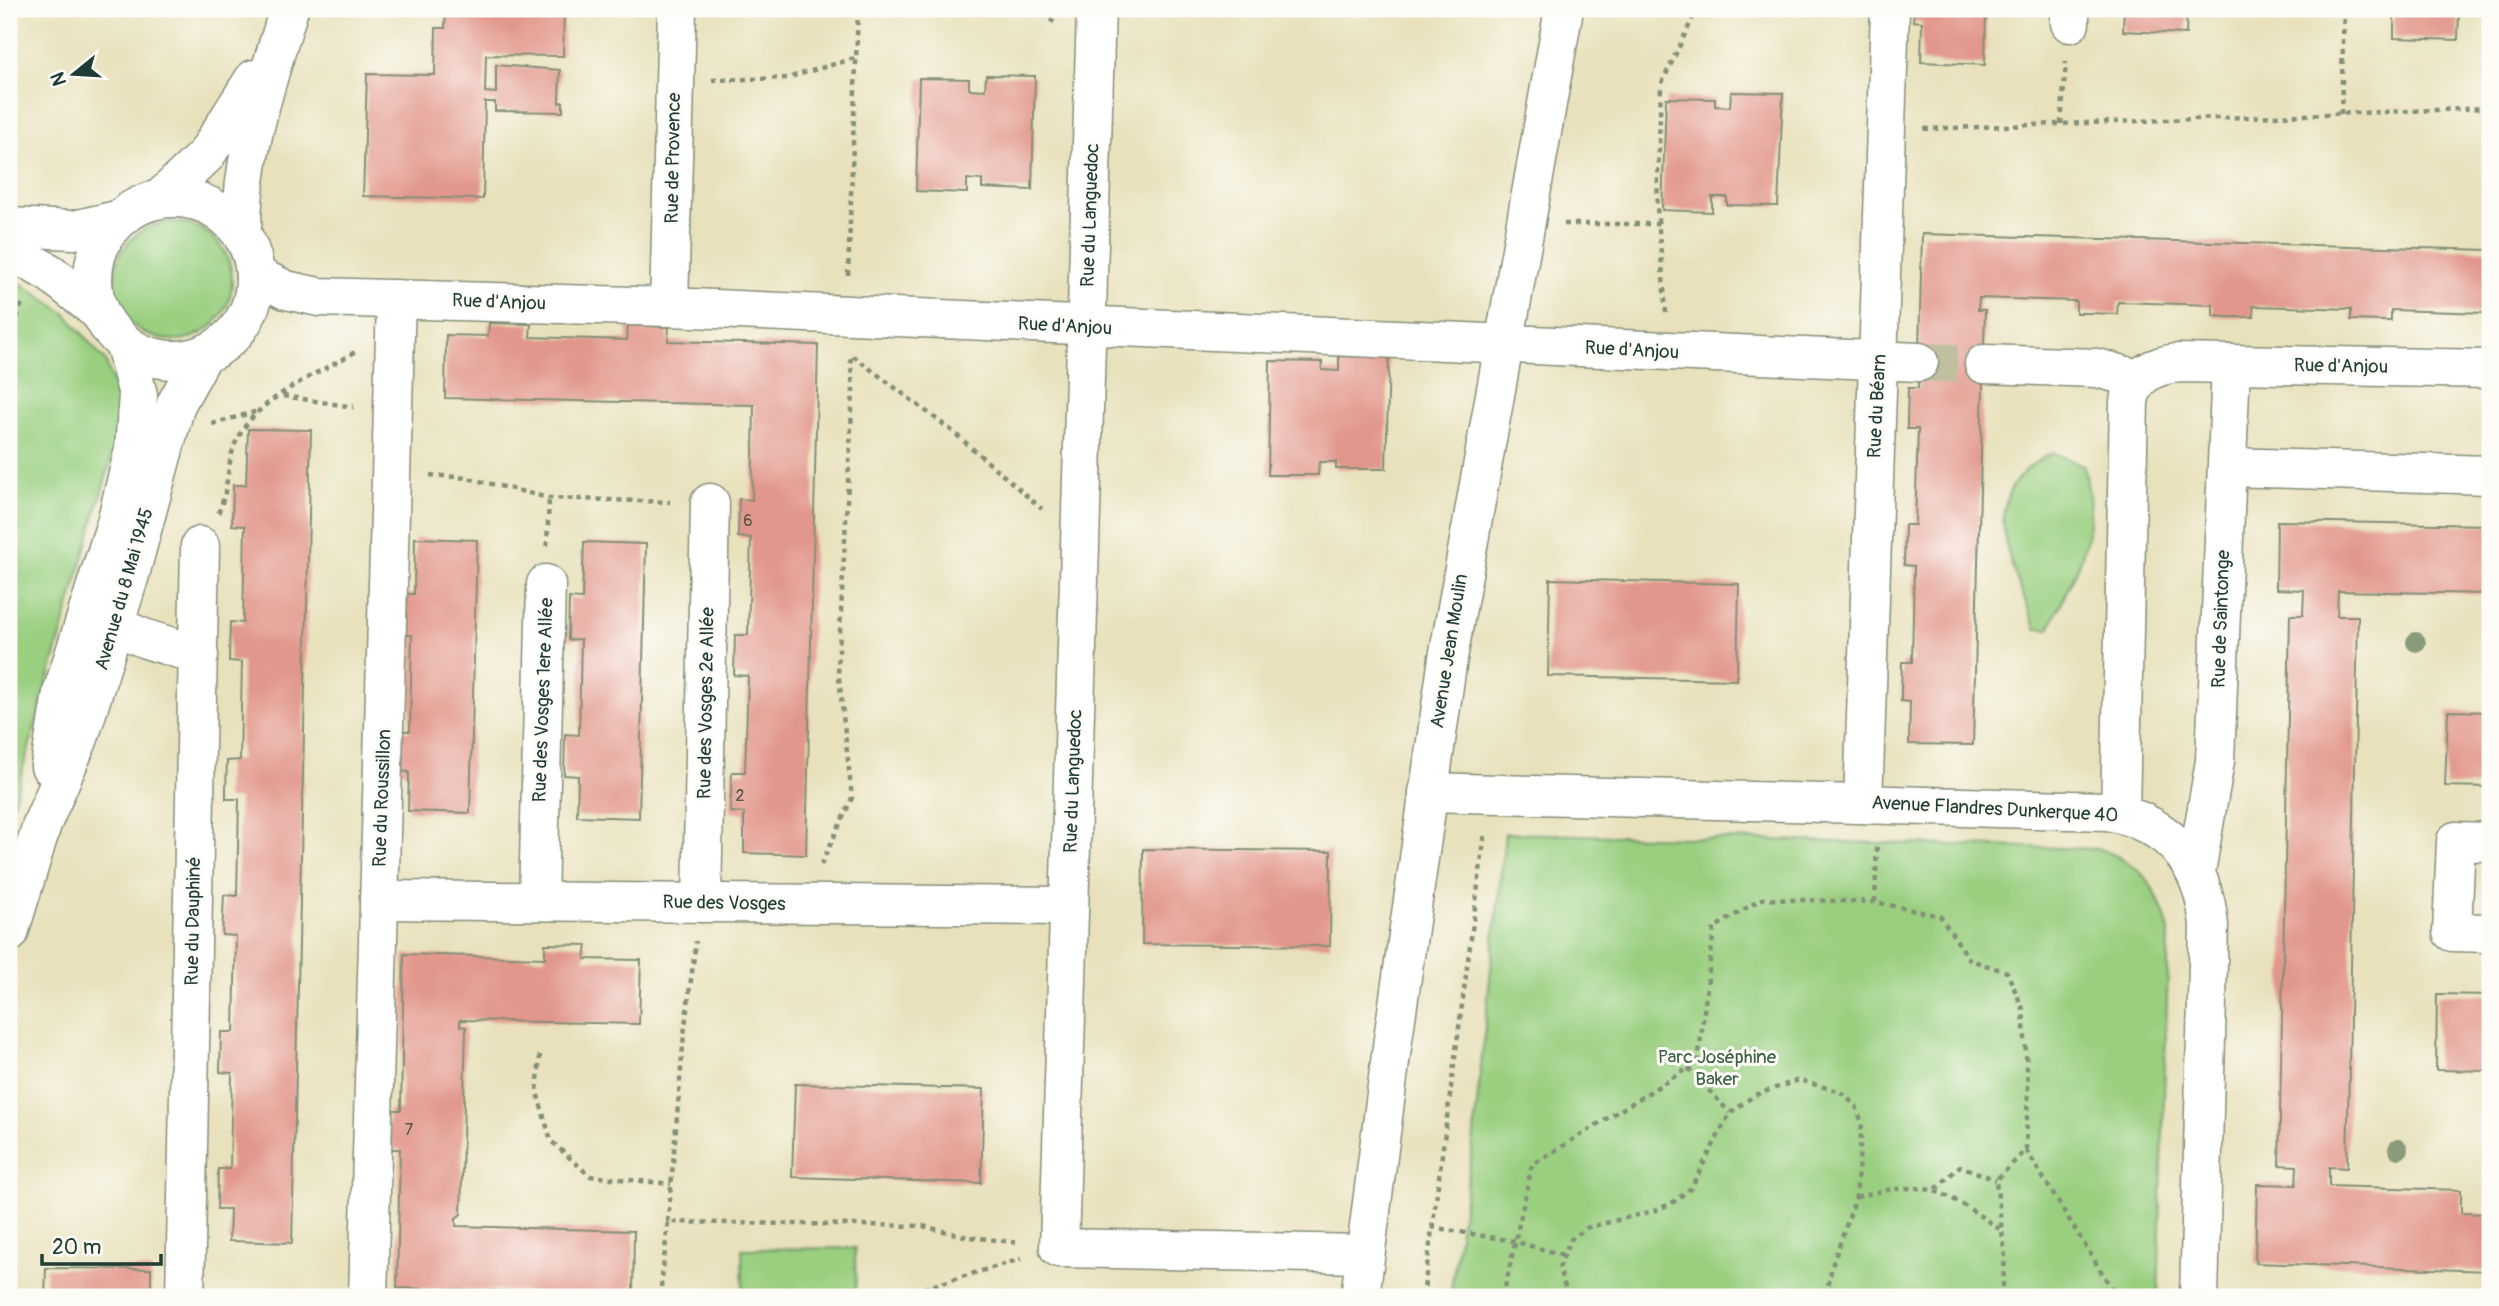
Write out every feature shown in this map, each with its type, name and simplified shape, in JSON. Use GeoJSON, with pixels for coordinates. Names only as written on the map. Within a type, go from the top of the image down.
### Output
{"type":"FeatureCollection","features":[{"type":"Feature","properties":{"kind":"street"},"geometry":{"type":"LineString","coordinates":[[162,198],[183,180],[216,140],[258,71],[289,9]]}},
{"type":"Feature","properties":{"kind":"street"},"geometry":{"type":"LineString","coordinates":[[242,235],[243,185],[248,148],[289,9]]}},
{"type":"Feature","properties":{"kind":"street","name":"Rue de Provence"},"geometry":{"type":"LineString","coordinates":[[669,307],[677,9]]}},
{"type":"Feature","properties":{"kind":"street","name":"Rue du Languedoc"},"geometry":{"type":"LineString","coordinates":[[1059,1248],[1096,9]]}},
{"type":"Feature","properties":{"kind":"street","name":"Avenue Jean Moulin"},"geometry":{"type":"LineString","coordinates":[[1360,1297],[1428,792],[1466,549],[1564,9]]}},
{"type":"Feature","properties":{"kind":"street","name":"Rue du Béarn"},"geometry":{"type":"LineString","coordinates":[[1871,804],[1879,361],[1890,9]]}},
{"type":"Feature","properties":{"kind":"street"},"geometry":{"type":"LineString","coordinates":[[162,198],[185,198],[207,204],[227,217],[242,235],[251,254],[255,275],[253,298],[245,318],[223,344],[203,355],[180,360],[157,359],[125,344],[110,330],[99,312],[92,287],[94,262],[102,239],[117,220],[138,205],[162,198]]}},
{"type":"Feature","properties":{"kind":"street"},"geometry":{"type":"LineString","coordinates":[[9,227],[74,230],[117,220]]}},
{"type":"Feature","properties":{"kind":"street"},"geometry":{"type":"LineString","coordinates":[[9,250],[50,273],[99,312]]}},
{"type":"Feature","properties":{"kind":"street","name":"Rue d'Anjou"},"geometry":{"type":"LineString","coordinates":[[255,275],[304,295],[345,298],[396,313],[669,307],[1919,362]]}},
{"type":"Feature","properties":{"kind":"street","name":"Rue du Roussillon"},"geometry":{"type":"LineString","coordinates":[[368,1297],[396,313]]}},
{"type":"Feature","properties":{"kind":"street","name":"Avenue du 8 Mai 1945"},"geometry":{"type":"LineString","coordinates":[[9,933],[42,824],[79,738],[116,523],[134,449],[138,395],[125,344]]}},
{"type":"Feature","properties":{"kind":"street","name":"Avenue du 8 Mai 1945"},"geometry":{"type":"LineString","coordinates":[[100,619],[176,404],[203,355]]}},
{"type":"Feature","properties":{"kind":"street","name":"Rue d'Anjou"},"geometry":{"type":"LineString","coordinates":[[2138,379],[2159,366],[2192,363],[2490,369]]}},
{"type":"Feature","properties":{"kind":"street"},"geometry":{"type":"LineString","coordinates":[[1984,364],[2097,368],[2138,379],[2129,402],[2120,813]]}},
{"type":"Feature","properties":{"kind":"street","name":"Rue de Saintonge"},"geometry":{"type":"LineString","coordinates":[[2196,872],[2215,761],[2231,364]]}},
{"type":"Feature","properties":{"kind":"street"},"geometry":{"type":"LineString","coordinates":[[2228,467],[2490,475]]}},
{"type":"Feature","properties":{"kind":"street","name":"Rue des Vosges 2e Allée"},"geometry":{"type":"LineString","coordinates":[[702,903],[710,503]]}},
{"type":"Feature","properties":{"kind":"street","name":"Rue du Dauphiné"},"geometry":{"type":"LineString","coordinates":[[185,1297],[200,545]]}},
{"type":"Feature","properties":{"kind":"street","name":"Rue des Vosges 1ere Allée"},"geometry":{"type":"LineString","coordinates":[[538,901],[546,584]]}},
{"type":"Feature","properties":{"kind":"street"},"geometry":{"type":"LineString","coordinates":[[100,619],[199,655]]}},
{"type":"Feature","properties":{"kind":"street","name":"Avenue Flandres Dunkerque 40"},"geometry":{"type":"LineString","coordinates":[[1428,792],[2120,813],[2161,832],[2180,849],[2196,872],[2205,895],[2209,925],[2199,1297]]}},
{"type":"Feature","properties":{"kind":"street"},"geometry":{"type":"LineString","coordinates":[[2490,842],[2456,841],[2452,932],[2490,933]]}},
{"type":"Feature","properties":{"kind":"street","name":"Rue des Vosges"},"geometry":{"type":"LineString","coordinates":[[379,900],[1069,906]]}},
{"type":"Feature","properties":{"kind":"street"},"geometry":{"type":"LineString","coordinates":[[1059,1248],[1365,1254]]}},
{"type":"Feature","properties":{"kind":"path"},"geometry":{"type":"LineString","coordinates":[[803,904],[852,798],[838,668],[853,390],[846,316],[858,9]]}},
{"type":"Feature","properties":{"kind":"path"},"geometry":{"type":"LineString","coordinates":[[1669,352],[1658,224],[1661,85],[1697,9]]}},
{"type":"Feature","properties":{"kind":"path"},"geometry":{"type":"LineString","coordinates":[[2341,114],[2344,9]]}},
{"type":"Feature","properties":{"kind":"path"},"geometry":{"type":"LineString","coordinates":[[2061,124],[2070,16]]}},
{"type":"Feature","properties":{"kind":"path"},"geometry":{"type":"LineString","coordinates":[[675,80],[787,78],[855,58]]}},
{"type":"Feature","properties":{"kind":"path"},"geometry":{"type":"LineString","coordinates":[[1888,130],[2490,108]]}},
{"type":"Feature","properties":{"kind":"path"},"geometry":{"type":"LineString","coordinates":[[1525,224],[1658,224]]}},
{"type":"Feature","properties":{"kind":"path"},"geometry":{"type":"LineString","coordinates":[[200,545],[225,499],[235,443],[258,411],[396,313]]}},
{"type":"Feature","properties":{"kind":"path"},"geometry":{"type":"LineString","coordinates":[[850,353],[950,430],[1080,541]]}},
{"type":"Feature","properties":{"kind":"path"},"geometry":{"type":"LineString","coordinates":[[281,396],[393,412]]}},
{"type":"Feature","properties":{"kind":"path"},"geometry":{"type":"LineString","coordinates":[[391,474],[467,478],[549,498],[710,503]]}},
{"type":"Feature","properties":{"kind":"path","name":"Rue des Vosges 1ere Allée"},"geometry":{"type":"LineString","coordinates":[[546,584],[549,498]]}},
{"type":"Feature","properties":{"kind":"path"},"geometry":{"type":"LineString","coordinates":[[1423,1297],[1430,1227],[1490,794]]}},
{"type":"Feature","properties":{"kind":"path"},"geometry":{"type":"LineString","coordinates":[[1871,804],[1875,902]]}},
{"type":"Feature","properties":{"kind":"path"},"geometry":{"type":"LineString","coordinates":[[1503,1297],[1513,1241],[1532,1164],[1698,1062],[1714,928],[1761,899],[1875,902],[1940,916],[1970,960],[2007,972],[2023,1009],[2028,1085],[2026,1150],[2117,1297]]}},
{"type":"Feature","properties":{"kind":"path"},"geometry":{"type":"LineString","coordinates":[[660,1297],[684,1034],[702,903]]}},
{"type":"Feature","properties":{"kind":"path"},"geometry":{"type":"LineString","coordinates":[[540,1055],[537,1092],[551,1141],[590,1176],[671,1184]]}},
{"type":"Feature","properties":{"kind":"path"},"geometry":{"type":"LineString","coordinates":[[1688,1068],[1730,1113]]}},
{"type":"Feature","properties":{"kind":"path"},"geometry":{"type":"LineString","coordinates":[[1567,1297],[1559,1268],[1570,1240],[1586,1228],[1657,1210],[1690,1188],[1730,1113],[1755,1095],[1799,1080],[1841,1092],[1857,1106],[1862,1123],[1856,1197],[1832,1266],[1826,1297]]}},
{"type":"Feature","properties":{"kind":"path"},"geometry":{"type":"LineString","coordinates":[[1996,1180],[2026,1150]]}},
{"type":"Feature","properties":{"kind":"path"},"geometry":{"type":"LineString","coordinates":[[1936,1189],[1960,1166],[1996,1180]]}},
{"type":"Feature","properties":{"kind":"path"},"geometry":{"type":"LineString","coordinates":[[1996,1180],[2005,1257],[2002,1297]]}},
{"type":"Feature","properties":{"kind":"path"},"geometry":{"type":"LineString","coordinates":[[1856,1197],[1914,1187],[1936,1189],[2002,1231]]}},
{"type":"Feature","properties":{"kind":"path"},"geometry":{"type":"LineString","coordinates":[[668,1222],[923,1226],[964,1236],[1059,1248]]}},
{"type":"Feature","properties":{"kind":"path"},"geometry":{"type":"LineString","coordinates":[[1430,1227],[1513,1241],[1563,1255]]}},
{"type":"Feature","properties":{"kind":"path"},"geometry":{"type":"LineString","coordinates":[[895,1297],[1059,1248]]}},
{"type":"Feature","properties":{"kind":"green space"},"geometry":{"type":"Polygon","coordinates":[[[173,222],[196,226],[215,239],[228,258],[232,281],[228,304],[215,323],[196,336],[173,340],[150,336],[131,323],[118,304],[114,281],[118,258],[131,239],[150,226],[173,222]]]}},
{"type":"Feature","properties":{"kind":"green space"},"geometry":{"type":"Polygon","coordinates":[[[9,276],[65,313],[106,362],[123,417],[9,818],[9,276]]]}},
{"type":"Feature","properties":{"kind":"green space"},"geometry":{"type":"Polygon","coordinates":[[[2053,453],[2083,465],[2090,511],[2084,550],[2077,569],[2049,629],[2036,629],[2009,555],[2004,532],[2004,509],[2011,488],[2027,469],[2053,453]]]}},
{"type":"Feature","properties":{"kind":"green space","name":"Parc Joséphine Baker"},"geometry":{"type":"Polygon","coordinates":[[[1505,833],[2099,849],[2137,869],[2153,889],[2169,930],[2158,1297],[1450,1297],[1473,1143],[1505,833]]]}},
{"type":"Feature","properties":{"kind":"green space"},"geometry":{"type":"Polygon","coordinates":[[[855,1248],[856,1297],[743,1297],[742,1249],[855,1248]]]}},
{"type":"Feature","properties":{"kind":"building"},"geometry":{"type":"Polygon","coordinates":[[[446,9],[564,9],[563,56],[486,55],[485,92],[496,93],[496,65],[560,70],[559,103],[563,102],[563,112],[495,111],[495,102],[485,102],[483,199],[363,196],[367,74],[435,75],[436,28],[445,28],[446,9]]]}},
{"type":"Feature","properties":{"kind":"building"},"geometry":{"type":"Polygon","coordinates":[[[1914,9],[1986,9],[1985,65],[1921,62],[1922,22],[1913,21],[1914,9]]]}},
{"type":"Feature","properties":{"kind":"building"},"geometry":{"type":"Polygon","coordinates":[[[2124,9],[2187,9],[2186,34],[2123,31],[2124,9]]]}},
{"type":"Feature","properties":{"kind":"building"},"geometry":{"type":"Polygon","coordinates":[[[2394,9],[2459,9],[2458,40],[2394,38],[2394,9]]]}},
{"type":"Feature","properties":{"kind":"building"},"geometry":{"type":"Polygon","coordinates":[[[986,75],[1035,76],[1032,190],[982,188],[982,180],[967,179],[967,193],[916,191],[919,78],[969,79],[969,89],[985,90],[986,75]]]}},
{"type":"Feature","properties":{"kind":"building"},"geometry":{"type":"Polygon","coordinates":[[[1731,92],[1783,93],[1778,206],[1727,205],[1727,197],[1712,197],[1712,212],[1662,210],[1666,98],[1715,99],[1715,106],[1730,107],[1731,92]]]}},
{"type":"Feature","properties":{"kind":"building"},"geometry":{"type":"Polygon","coordinates":[[[1922,234],[2490,250],[2490,324],[2487,324],[2487,313],[2391,310],[2391,321],[2382,321],[2351,320],[2351,309],[2253,306],[2254,317],[2227,317],[2213,316],[2213,305],[2118,302],[2117,314],[2076,313],[2076,301],[1979,298],[1978,310],[1985,310],[1973,745],[1909,744],[1910,702],[1901,701],[1901,692],[1902,662],[1912,662],[1914,566],[1904,565],[1905,525],[1915,525],[1918,429],[1907,429],[1907,418],[1908,388],[1918,388],[1922,234]]]}},
{"type":"Feature","properties":{"kind":"building"},"geometry":{"type":"Polygon","coordinates":[[[489,323],[531,324],[530,337],[627,340],[628,325],[669,327],[668,341],[818,345],[806,855],[744,853],[744,813],[730,812],[732,772],[745,772],[748,676],[734,675],[735,635],[748,635],[751,538],[738,537],[739,499],[752,500],[754,405],[445,398],[446,335],[488,336],[489,323]]]}},
{"type":"Feature","properties":{"kind":"building"},"geometry":{"type":"Polygon","coordinates":[[[1339,356],[1389,357],[1386,469],[1336,469],[1336,462],[1319,462],[1318,475],[1268,475],[1270,361],[1322,362],[1322,370],[1339,371],[1339,356]]]}},
{"type":"Feature","properties":{"kind":"building"},"geometry":{"type":"Polygon","coordinates":[[[248,429],[311,430],[292,1243],[229,1241],[230,1209],[217,1209],[218,1169],[230,1169],[232,1073],[220,1072],[221,1032],[234,1032],[236,936],[222,935],[224,895],[237,896],[239,799],[226,799],[226,789],[227,761],[240,760],[242,662],[229,661],[230,622],[243,623],[245,526],[232,525],[233,485],[246,485],[248,429]]]}},
{"type":"Feature","properties":{"kind":"building"},"geometry":{"type":"Polygon","coordinates":[[[2277,521],[2490,525],[2490,594],[2338,591],[2337,616],[2358,616],[2347,1168],[2329,1167],[2329,1186],[2461,1190],[2461,1213],[2490,1214],[2490,1271],[2255,1263],[2257,1184],[2296,1185],[2297,1166],[2279,1165],[2290,615],[2303,615],[2304,590],[2276,589],[2277,521]]]}},
{"type":"Feature","properties":{"kind":"building"},"geometry":{"type":"Polygon","coordinates":[[[415,538],[477,540],[470,813],[408,811],[409,772],[394,771],[396,731],[410,731],[412,635],[400,635],[401,594],[414,594],[415,538]]]}},
{"type":"Feature","properties":{"kind":"building"},"geometry":{"type":"Polygon","coordinates":[[[584,542],[646,544],[639,818],[577,816],[578,776],[564,775],[565,734],[579,735],[581,639],[568,640],[569,598],[582,599],[584,542]]]}},
{"type":"Feature","properties":{"kind":"building"},"geometry":{"type":"Polygon","coordinates":[[[1550,579],[1739,584],[1737,680],[1548,676],[1550,579]]]}},
{"type":"Feature","properties":{"kind":"building"},"geometry":{"type":"Polygon","coordinates":[[[2448,711],[2490,712],[2490,787],[2445,786],[2448,711]]]}},
{"type":"Feature","properties":{"kind":"building"},"geometry":{"type":"Polygon","coordinates":[[[1143,849],[1331,851],[1330,946],[1142,944],[1143,849]]]}},
{"type":"Feature","properties":{"kind":"building"},"geometry":{"type":"Polygon","coordinates":[[[545,944],[587,945],[585,959],[641,960],[639,1024],[460,1020],[460,1026],[466,1027],[461,1214],[456,1218],[456,1226],[634,1231],[633,1295],[576,1293],[576,1297],[535,1297],[535,1292],[397,1288],[400,1149],[387,1149],[389,1110],[401,1110],[404,954],[545,958],[545,944]]]}},
{"type":"Feature","properties":{"kind":"building"},"geometry":{"type":"Polygon","coordinates":[[[2437,994],[2490,995],[2490,1071],[2436,1070],[2437,994]]]}},
{"type":"Feature","properties":{"kind":"building"},"geometry":{"type":"Polygon","coordinates":[[[795,1084],[984,1089],[981,1183],[792,1177],[795,1084]]]}},
{"type":"Feature","properties":{"kind":"building"},"geometry":{"type":"Polygon","coordinates":[[[46,1268],[151,1269],[151,1297],[45,1297],[46,1268]]]}},
{"type":"Feature","properties":{"kind":"tunnel"},"geometry":{"type":"LineString","coordinates":[[1919,362],[1984,364]]}}]}
